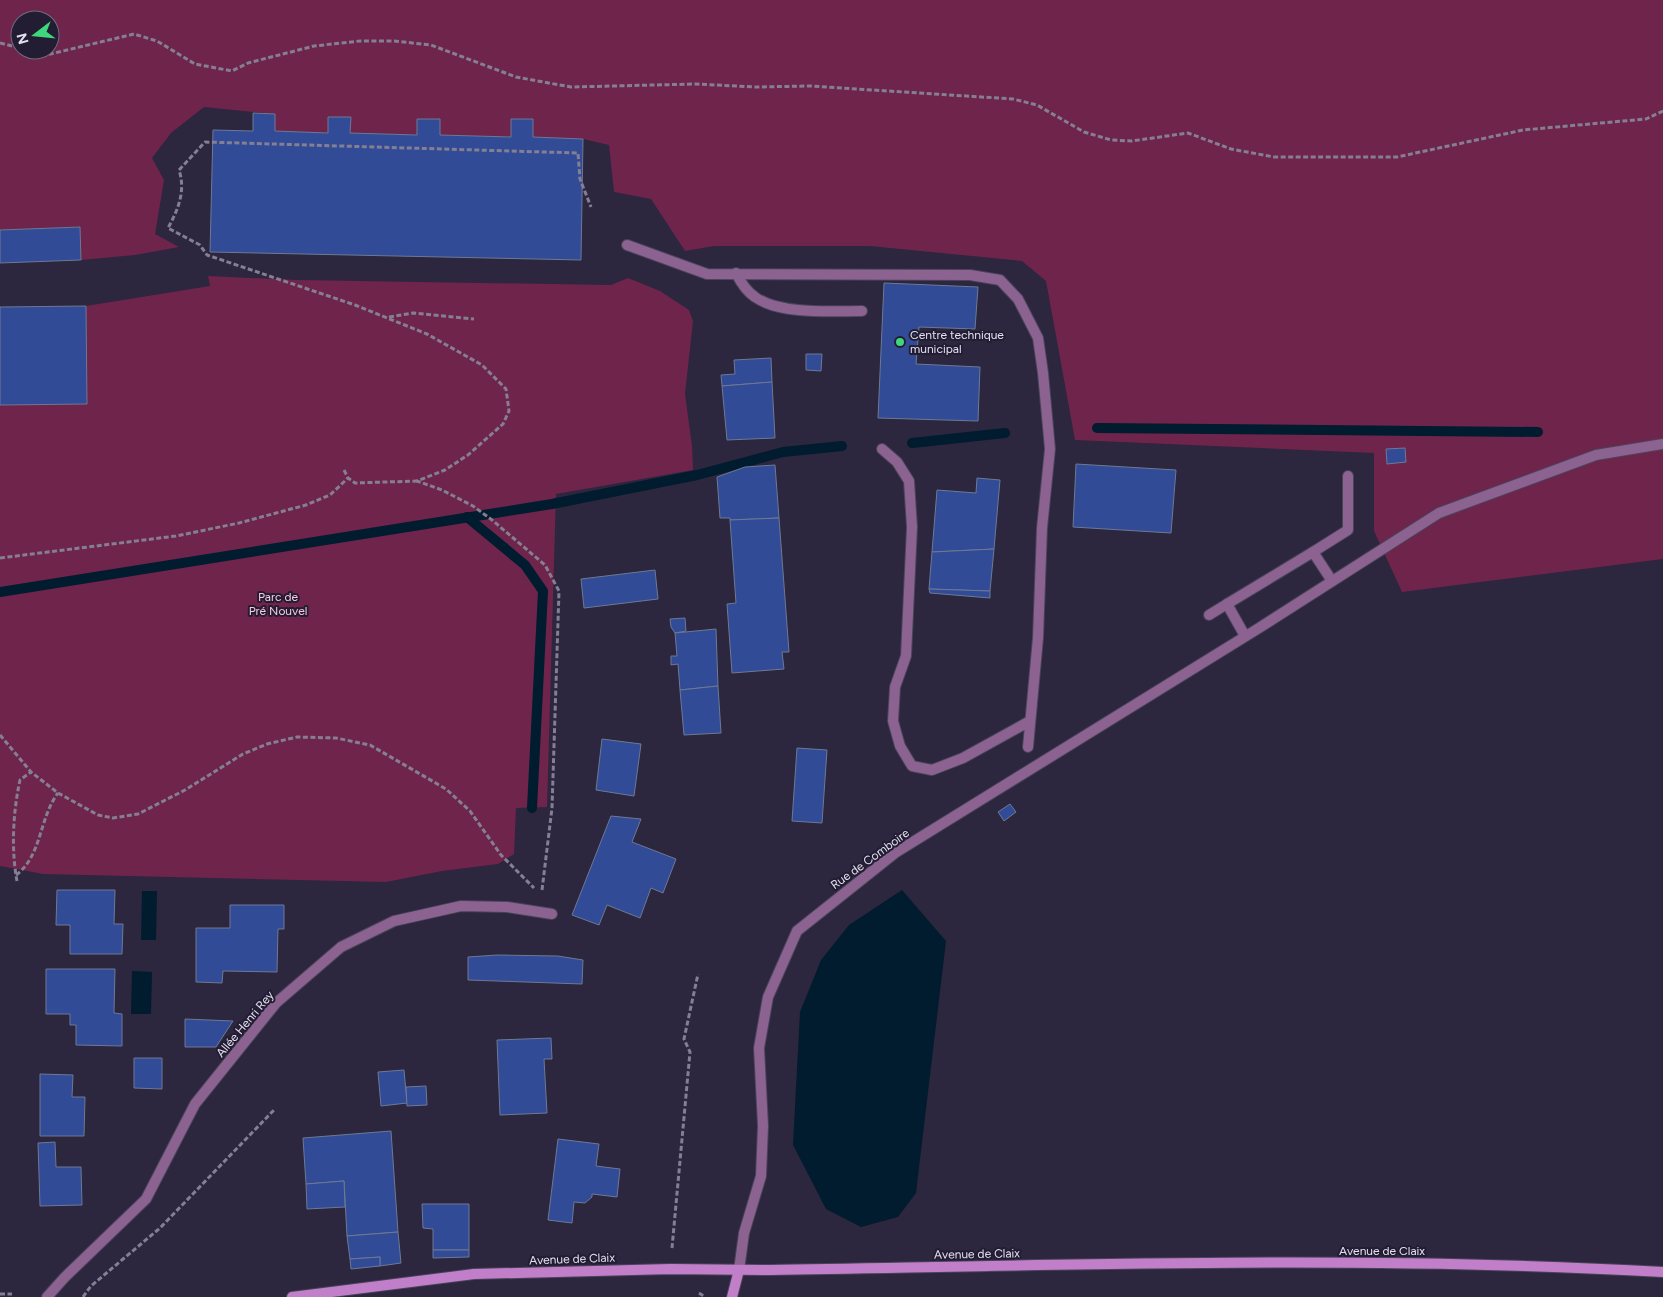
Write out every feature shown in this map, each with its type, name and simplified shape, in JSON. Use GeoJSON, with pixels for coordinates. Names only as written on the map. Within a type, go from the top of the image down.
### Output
{"type":"FeatureCollection","features":[{"type":"Feature","properties":{"kind":"main road","name":"Avenue de Claix"},"geometry":{"type":"LineString","coordinates":[[292,1297],[474,1274],[671,1269],[739,1270],[1421,1263],[1541,1265],[1663,1272]]}},
{"type":"Feature","properties":{"kind":"main road"},"geometry":{"type":"LineString","coordinates":[[732,1297],[739,1270]]}},
{"type":"Feature","properties":{"kind":"street"},"geometry":{"type":"LineString","coordinates":[[627,246],[708,274],[970,275],[1000,280],[1018,299],[1038,338],[1050,449],[1042,528],[1038,638],[1028,747]]}},
{"type":"Feature","properties":{"kind":"street"},"geometry":{"type":"LineString","coordinates":[[736,273],[745,289],[757,299],[780,307],[862,311]]}},
{"type":"Feature","properties":{"kind":"street","name":"Rue de Comboire"},"geometry":{"type":"LineString","coordinates":[[739,1270],[744,1233],[761,1176],[763,1126],[759,1048],[768,997],[797,931],[895,853],[1259,628],[1439,512],[1596,455],[1663,444]]}},
{"type":"Feature","properties":{"kind":"street"},"geometry":{"type":"LineString","coordinates":[[882,449],[897,462],[909,481],[911,518],[906,656],[895,687],[893,722],[900,746],[912,766],[932,770],[963,758],[1030,720]]}},
{"type":"Feature","properties":{"kind":"street"},"geometry":{"type":"LineString","coordinates":[[1209,615],[1348,530],[1348,476]]}},
{"type":"Feature","properties":{"kind":"street"},"geometry":{"type":"LineString","coordinates":[[1313,552],[1332,581]]}},
{"type":"Feature","properties":{"kind":"street"},"geometry":{"type":"LineString","coordinates":[[1227,604],[1246,636]]}},
{"type":"Feature","properties":{"kind":"street","name":"Allée Henri Rey"},"geometry":{"type":"LineString","coordinates":[[47,1297],[65,1276],[146,1199],[195,1104],[276,1003],[341,947],[394,921],[461,906],[507,907],[552,914]]}},
{"type":"Feature","properties":{"kind":"path"},"geometry":{"type":"LineString","coordinates":[[60,52],[134,34],[157,41],[195,64],[232,71],[248,63],[314,46],[360,41],[394,41],[431,45],[516,77],[571,87],[696,84],[756,87],[810,86],[1013,99],[1037,105],[1084,132],[1111,140],[1132,141],[1188,133],[1231,149],[1274,157],[1397,158],[1523,130],[1646,119],[1663,111]]}},
{"type":"Feature","properties":{"kind":"path"},"geometry":{"type":"LineString","coordinates":[[344,470],[348,478],[355,483],[363,484],[417,481],[445,470],[483,443],[503,424],[509,411],[506,389],[482,365],[428,334],[388,317],[207,254],[200,245],[168,228],[178,210],[184,183],[179,170],[205,142],[578,153],[580,179],[590,207]]}},
{"type":"Feature","properties":{"kind":"path"},"geometry":{"type":"LineString","coordinates":[[388,317],[413,312],[474,319]]}},
{"type":"Feature","properties":{"kind":"path"},"geometry":{"type":"LineString","coordinates":[[0,558],[176,536],[239,523],[306,505],[330,495],[348,478]]}},
{"type":"Feature","properties":{"kind":"path"},"geometry":{"type":"LineString","coordinates":[[0,735],[31,772],[58,794],[98,814],[113,818],[138,814],[185,790],[243,754],[267,744],[297,737],[336,738],[370,746],[446,789],[470,811],[501,855],[542,896],[552,808],[559,591],[545,565],[492,520],[473,506],[442,490],[417,481]]}},
{"type":"Feature","properties":{"kind":"path"},"geometry":{"type":"LineString","coordinates":[[17,881],[13,863],[17,794],[20,780],[31,772]]}},
{"type":"Feature","properties":{"kind":"path"},"geometry":{"type":"LineString","coordinates":[[16,875],[29,863],[51,803],[58,794]]}},
{"type":"Feature","properties":{"kind":"path"},"geometry":{"type":"LineString","coordinates":[[671,1269],[690,1052],[684,1039],[698,974]]}},
{"type":"Feature","properties":{"kind":"path"},"geometry":{"type":"LineString","coordinates":[[83,1297],[91,1286],[160,1228],[274,1110]]}},
{"type":"Feature","properties":{"kind":"path"},"geometry":{"type":"LineString","coordinates":[[0,1294],[12,1294]]}},
{"type":"Feature","properties":{"kind":"green space"},"geometry":{"type":"Polygon","coordinates":[[[0,0],[1663,0],[1663,559],[1402,592],[1374,531],[1374,453],[1075,440],[1046,281],[1022,261],[870,246],[714,246],[685,251],[651,199],[614,192],[609,145],[583,139],[533,137],[533,119],[511,119],[511,137],[350,133],[350,117],[328,117],[328,133],[275,131],[275,114],[204,107],[171,133],[152,158],[164,180],[155,234],[179,247],[135,255],[81,260],[80,227],[0,230],[0,0]]]}},
{"type":"Feature","properties":{"kind":"green space","name":"Parc de Pré Nouvel"},"geometry":{"type":"Polygon","coordinates":[[[208,276],[298,280],[611,285],[628,278],[660,291],[689,310],[693,321],[685,394],[692,446],[693,470],[556,494],[547,807],[516,808],[514,854],[498,864],[442,871],[386,882],[43,874],[0,866],[0,405],[87,404],[86,306],[210,286],[208,276]]]}},
{"type":"Feature","properties":{"kind":"water"},"geometry":{"type":"Polygon","coordinates":[[[902,890],[946,941],[916,1193],[898,1217],[861,1227],[826,1209],[793,1145],[800,1012],[821,960],[849,925],[902,890]]]}},
{"type":"Feature","properties":{"kind":"water"},"geometry":{"type":"Polygon","coordinates":[[[142,891],[157,891],[156,940],[141,940],[142,891]]]}},
{"type":"Feature","properties":{"kind":"water"},"geometry":{"type":"Polygon","coordinates":[[[132,971],[152,972],[151,1014],[131,1014],[132,971]]]}},
{"type":"Feature","properties":{"kind":"building"},"geometry":{"type":"Polygon","coordinates":[[[253,113],[275,114],[275,131],[328,133],[328,117],[351,117],[350,133],[417,135],[417,119],[440,119],[440,135],[511,137],[511,119],[533,119],[533,137],[583,139],[581,260],[210,252],[213,130],[253,131],[253,113]]]}},
{"type":"Feature","properties":{"kind":"building"},"geometry":{"type":"Polygon","coordinates":[[[80,227],[81,260],[0,263],[0,230],[80,227]]]}},
{"type":"Feature","properties":{"kind":"building","name":"Centre technique municipal"},"geometry":{"type":"Polygon","coordinates":[[[884,283],[978,287],[975,329],[919,327],[916,364],[980,367],[978,421],[878,418],[884,283]]]}},
{"type":"Feature","properties":{"kind":"building"},"geometry":{"type":"Polygon","coordinates":[[[86,306],[87,404],[0,405],[0,307],[86,306]]]}},
{"type":"Feature","properties":{"kind":"building"},"geometry":{"type":"Polygon","coordinates":[[[806,354],[822,354],[821,371],[806,370],[806,354]]]}},
{"type":"Feature","properties":{"kind":"building"},"geometry":{"type":"Polygon","coordinates":[[[771,358],[772,382],[722,386],[721,375],[735,374],[734,360],[771,358]]]}},
{"type":"Feature","properties":{"kind":"building"},"geometry":{"type":"Polygon","coordinates":[[[772,382],[775,438],[727,440],[722,386],[772,382]]]}},
{"type":"Feature","properties":{"kind":"building"},"geometry":{"type":"Polygon","coordinates":[[[1405,448],[1406,462],[1387,464],[1386,449],[1405,448]]]}},
{"type":"Feature","properties":{"kind":"building"},"geometry":{"type":"Polygon","coordinates":[[[1076,464],[1176,470],[1171,533],[1073,527],[1076,464]]]}},
{"type":"Feature","properties":{"kind":"building"},"geometry":{"type":"Polygon","coordinates":[[[775,465],[779,518],[730,520],[730,518],[720,518],[717,477],[745,467],[775,465]]]}},
{"type":"Feature","properties":{"kind":"building"},"geometry":{"type":"Polygon","coordinates":[[[977,478],[1000,480],[994,549],[932,552],[937,490],[976,493],[977,478]]]}},
{"type":"Feature","properties":{"kind":"building"},"geometry":{"type":"Polygon","coordinates":[[[779,518],[789,652],[782,652],[784,669],[732,673],[727,604],[736,603],[730,520],[779,518]]]}},
{"type":"Feature","properties":{"kind":"building"},"geometry":{"type":"Polygon","coordinates":[[[994,549],[990,591],[929,589],[932,552],[994,549]]]}},
{"type":"Feature","properties":{"kind":"building"},"geometry":{"type":"Polygon","coordinates":[[[655,570],[658,599],[584,608],[581,579],[655,570]]]}},
{"type":"Feature","properties":{"kind":"building"},"geometry":{"type":"Polygon","coordinates":[[[929,589],[990,591],[990,598],[930,593],[929,589]]]}},
{"type":"Feature","properties":{"kind":"building"},"geometry":{"type":"Polygon","coordinates":[[[685,618],[686,631],[675,633],[671,627],[670,619],[685,618]]]}},
{"type":"Feature","properties":{"kind":"building"},"geometry":{"type":"Polygon","coordinates":[[[716,629],[718,686],[680,690],[678,664],[671,665],[671,656],[677,656],[675,633],[716,629]]]}},
{"type":"Feature","properties":{"kind":"building"},"geometry":{"type":"Polygon","coordinates":[[[718,686],[721,733],[684,735],[680,690],[718,686]]]}},
{"type":"Feature","properties":{"kind":"building"},"geometry":{"type":"Polygon","coordinates":[[[602,739],[641,744],[634,796],[596,790],[602,739]]]}},
{"type":"Feature","properties":{"kind":"building"},"geometry":{"type":"Polygon","coordinates":[[[797,748],[827,750],[822,823],[792,821],[797,748]]]}},
{"type":"Feature","properties":{"kind":"building"},"geometry":{"type":"Polygon","coordinates":[[[1010,804],[1016,812],[1004,821],[998,812],[1010,804]]]}},
{"type":"Feature","properties":{"kind":"building"},"geometry":{"type":"Polygon","coordinates":[[[611,816],[641,819],[632,842],[676,859],[663,893],[651,888],[640,918],[607,905],[599,925],[572,915],[611,816]]]}},
{"type":"Feature","properties":{"kind":"building"},"geometry":{"type":"Polygon","coordinates":[[[57,890],[115,890],[114,924],[123,924],[122,954],[70,954],[70,925],[56,925],[57,890]]]}},
{"type":"Feature","properties":{"kind":"building"},"geometry":{"type":"Polygon","coordinates":[[[230,905],[284,905],[284,929],[278,929],[277,972],[223,971],[222,983],[196,982],[196,928],[230,928],[230,905]]]}},
{"type":"Feature","properties":{"kind":"building"},"geometry":{"type":"Polygon","coordinates":[[[497,955],[558,956],[583,960],[582,984],[468,980],[468,957],[497,955]]]}},
{"type":"Feature","properties":{"kind":"building"},"geometry":{"type":"Polygon","coordinates":[[[46,969],[115,969],[114,1013],[122,1014],[122,1046],[76,1045],[76,1025],[70,1025],[70,1014],[46,1014],[46,969]]]}},
{"type":"Feature","properties":{"kind":"building"},"geometry":{"type":"Polygon","coordinates":[[[185,1019],[233,1021],[216,1047],[185,1047],[185,1019]]]}},
{"type":"Feature","properties":{"kind":"building"},"geometry":{"type":"Polygon","coordinates":[[[551,1038],[552,1059],[544,1059],[547,1113],[500,1115],[497,1040],[551,1038]]]}},
{"type":"Feature","properties":{"kind":"building"},"geometry":{"type":"Polygon","coordinates":[[[134,1058],[162,1058],[162,1089],[134,1088],[134,1058]]]}},
{"type":"Feature","properties":{"kind":"building"},"geometry":{"type":"Polygon","coordinates":[[[404,1070],[407,1103],[381,1106],[378,1072],[404,1070]]]}},
{"type":"Feature","properties":{"kind":"building"},"geometry":{"type":"Polygon","coordinates":[[[40,1074],[73,1075],[72,1097],[85,1097],[84,1136],[40,1136],[40,1074]]]}},
{"type":"Feature","properties":{"kind":"building"},"geometry":{"type":"Polygon","coordinates":[[[426,1086],[427,1105],[407,1106],[406,1087],[426,1086]]]}},
{"type":"Feature","properties":{"kind":"building"},"geometry":{"type":"Polygon","coordinates":[[[391,1131],[398,1232],[347,1236],[344,1181],[306,1184],[303,1138],[391,1131]]]}},
{"type":"Feature","properties":{"kind":"building"},"geometry":{"type":"Polygon","coordinates":[[[558,1139],[599,1144],[596,1166],[620,1169],[617,1197],[592,1194],[592,1197],[585,1203],[574,1202],[572,1223],[548,1220],[558,1139]]]}},
{"type":"Feature","properties":{"kind":"building"},"geometry":{"type":"Polygon","coordinates":[[[55,1142],[56,1167],[81,1167],[82,1205],[40,1206],[38,1143],[55,1142]]]}},
{"type":"Feature","properties":{"kind":"building"},"geometry":{"type":"Polygon","coordinates":[[[344,1181],[345,1207],[307,1209],[306,1184],[344,1181]]]}},
{"type":"Feature","properties":{"kind":"building"},"geometry":{"type":"Polygon","coordinates":[[[422,1204],[469,1204],[469,1250],[433,1250],[433,1229],[423,1228],[422,1204]]]}},
{"type":"Feature","properties":{"kind":"building"},"geometry":{"type":"Polygon","coordinates":[[[398,1232],[401,1263],[380,1266],[380,1257],[350,1259],[347,1236],[398,1232]]]}},
{"type":"Feature","properties":{"kind":"building"},"geometry":{"type":"Polygon","coordinates":[[[433,1250],[469,1250],[469,1257],[433,1258],[433,1250]]]}},
{"type":"Feature","properties":{"kind":"building"},"geometry":{"type":"Polygon","coordinates":[[[380,1257],[380,1266],[351,1269],[350,1259],[380,1257]]]}},
{"type":"Feature","properties":{"kind":"waterway"},"geometry":{"type":"LineString","coordinates":[[1097,428],[1538,432]]}},
{"type":"Feature","properties":{"kind":"waterway"},"geometry":{"type":"LineString","coordinates":[[912,443],[1005,433]]}},
{"type":"Feature","properties":{"kind":"waterway"},"geometry":{"type":"LineString","coordinates":[[0,592],[552,504],[697,475],[783,452],[842,446]]}},
{"type":"Feature","properties":{"kind":"waterway"},"geometry":{"type":"LineString","coordinates":[[467,517],[525,565],[543,591],[532,808]]}},
{"type":"Feature","properties":{"kind":"place","name":"Centre technique municipal"},"geometry":{"type":"Point","coordinates":[900,342]}}]}
